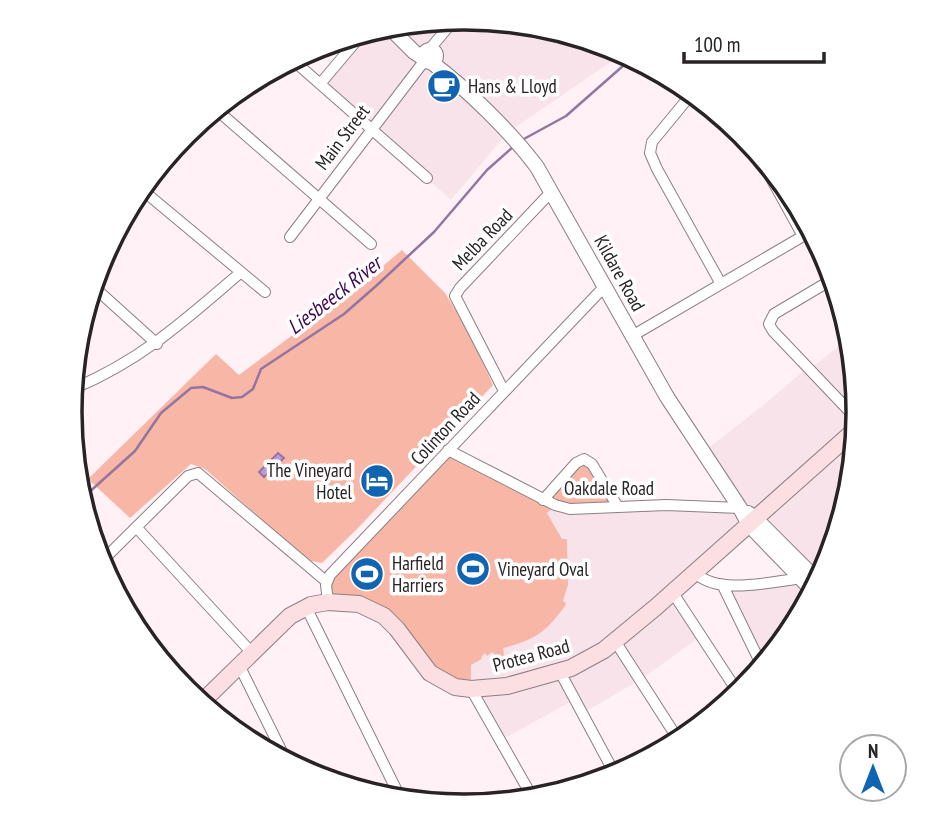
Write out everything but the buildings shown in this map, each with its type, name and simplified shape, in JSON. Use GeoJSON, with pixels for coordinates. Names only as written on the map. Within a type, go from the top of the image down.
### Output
{"type":"FeatureCollection","features":[{"type":"Feature","properties":{"kind":"main road","name":"Protea Road"},"geometry":{"type":"LineString","coordinates":[[208,696],[285,620],[306,607],[328,601],[354,603],[380,614],[397,629],[433,676],[451,685],[471,689],[515,685],[560,672],[589,659],[615,641],[673,593],[846,438]]}},
{"type":"Feature","properties":{"kind":"street","name":"Main Street"},"geometry":{"type":"LineString","coordinates":[[289,237],[446,31]]}},
{"type":"Feature","properties":{"kind":"street","name":"Kildare Road"},"geometry":{"type":"LineString","coordinates":[[398,36],[429,56],[525,150],[552,191],[667,397],[740,508]]}},
{"type":"Feature","properties":{"kind":"street"},"geometry":{"type":"LineString","coordinates":[[320,84],[351,47]]}},
{"type":"Feature","properties":{"kind":"street"},"geometry":{"type":"LineString","coordinates":[[300,67],[427,178]]}},
{"type":"Feature","properties":{"kind":"street"},"geometry":{"type":"LineString","coordinates":[[686,101],[654,137],[650,153],[721,284]]}},
{"type":"Feature","properties":{"kind":"street"},"geometry":{"type":"LineString","coordinates":[[224,116],[371,244]]}},
{"type":"Feature","properties":{"kind":"street","name":"Melba Road"},"geometry":{"type":"LineString","coordinates":[[504,391],[455,296],[552,191]]}},
{"type":"Feature","properties":{"kind":"street"},"geometry":{"type":"LineString","coordinates":[[150,196],[265,292]]}},
{"type":"Feature","properties":{"kind":"street"},"geometry":{"type":"LineString","coordinates":[[632,336],[803,236]]}},
{"type":"Feature","properties":{"kind":"street"},"geometry":{"type":"LineString","coordinates":[[83,384],[127,363],[156,344],[240,273]]}},
{"type":"Feature","properties":{"kind":"street"},"geometry":{"type":"LineString","coordinates":[[824,284],[774,314],[769,324],[847,409]]}},
{"type":"Feature","properties":{"kind":"street","name":"Colinton Road"},"geometry":{"type":"LineString","coordinates":[[327,582],[330,575],[605,286]]}},
{"type":"Feature","properties":{"kind":"street"},"geometry":{"type":"LineString","coordinates":[[101,294],[156,344]]}},
{"type":"Feature","properties":{"kind":"street","name":"Oakdale Road"},"geometry":{"type":"LineString","coordinates":[[448,450],[544,500],[570,509],[686,505],[740,508]]}},
{"type":"Feature","properties":{"kind":"street"},"geometry":{"type":"LineString","coordinates":[[544,500],[576,463],[585,460],[592,464],[618,507]]}},
{"type":"Feature","properties":{"kind":"street"},"geometry":{"type":"LineString","coordinates":[[110,554],[191,474],[198,473],[327,582],[328,601]]}},
{"type":"Feature","properties":{"kind":"street"},"geometry":{"type":"LineString","coordinates":[[740,508],[809,577]]}},
{"type":"Feature","properties":{"kind":"street"},"geometry":{"type":"LineString","coordinates":[[137,528],[252,653]]}},
{"type":"Feature","properties":{"kind":"street"},"geometry":{"type":"LineString","coordinates":[[695,573],[704,581],[723,586],[807,581]]}},
{"type":"Feature","properties":{"kind":"street"},"geometry":{"type":"LineString","coordinates":[[723,586],[758,657]]}},
{"type":"Feature","properties":{"kind":"street"},"geometry":{"type":"LineString","coordinates":[[673,593],[733,684]]}},
{"type":"Feature","properties":{"kind":"street"},"geometry":{"type":"LineString","coordinates":[[306,607],[395,788]]}},
{"type":"Feature","properties":{"kind":"street"},"geometry":{"type":"LineString","coordinates":[[615,641],[674,732]]}},
{"type":"Feature","properties":{"kind":"street"},"geometry":{"type":"LineString","coordinates":[[239,665],[279,746]]}},
{"type":"Feature","properties":{"kind":"street"},"geometry":{"type":"LineString","coordinates":[[560,672],[610,765]]}},
{"type":"Feature","properties":{"kind":"street"},"geometry":{"type":"LineString","coordinates":[[471,689],[528,789]]}},
{"type":"Feature","properties":{"kind":"shaded area"},"geometry":{"type":"Polygon","coordinates":[[[439,31],[490,31],[539,37],[614,60],[507,133],[451,200],[320,84],[351,47],[390,37],[439,31]]]}},
{"type":"Feature","properties":{"kind":"shaded area"},"geometry":{"type":"Polygon","coordinates":[[[402,250],[445,293],[469,332],[493,385],[322,563],[311,561],[205,469],[191,464],[130,518],[89,480],[216,354],[239,375],[364,282],[402,250]]]}},
{"type":"Feature","properties":{"kind":"shaded area"},"geometry":{"type":"Polygon","coordinates":[[[840,345],[847,412],[843,462],[834,511],[810,574],[756,519],[673,593],[701,636],[640,680],[583,713],[574,700],[501,740],[471,689],[471,665],[482,660],[480,657],[485,653],[532,638],[544,629],[563,602],[568,585],[567,539],[562,539],[547,513],[555,505],[739,508],[702,453],[802,372],[840,345]]]}},
{"type":"Feature","properties":{"kind":"shaded area"},"geometry":{"type":"Polygon","coordinates":[[[448,450],[543,499],[586,460],[618,507],[555,506],[547,513],[562,539],[567,539],[568,585],[563,601],[565,606],[552,622],[533,638],[503,648],[504,655],[499,659],[492,652],[487,656],[485,653],[482,659],[471,665],[471,689],[451,685],[387,619],[328,602],[328,579],[448,450]]]}},
{"type":"Feature","properties":{"kind":"shaded area"},"geometry":{"type":"Polygon","coordinates":[[[278,453],[284,458],[264,477],[259,472],[278,453]]]}},
{"type":"Feature","properties":{"kind":"shaded area"},"geometry":{"type":"Polygon","coordinates":[[[808,579],[796,603],[758,657],[723,586],[808,579]]]}},
{"type":"Feature","properties":{"kind":"waterway","name":"Liesbeeck River"},"geometry":{"type":"LineString","coordinates":[[522,140],[566,116],[624,65]]}},
{"type":"Feature","properties":{"kind":"waterway","name":"Liesbeeck River"},"geometry":{"type":"LineString","coordinates":[[91,491],[135,451],[161,413],[191,388],[203,387],[232,398],[242,397],[253,389],[261,369],[344,314],[376,286],[434,232],[487,170],[514,146]]}},
{"type":"Feature","properties":{"kind":"place","name":"Hans & Lloyd"},"geometry":{"type":"Point","coordinates":[444,86]}},
{"type":"Feature","properties":{"kind":"place","name":"The Vineyard Hotel"},"geometry":{"type":"Point","coordinates":[377,481]}},
{"type":"Feature","properties":{"kind":"place","name":"Vineyard Oval"},"geometry":{"type":"Point","coordinates":[473,569]}},
{"type":"Feature","properties":{"kind":"place","name":"Harfield Harriers"},"geometry":{"type":"Point","coordinates":[367,574]}}]}
